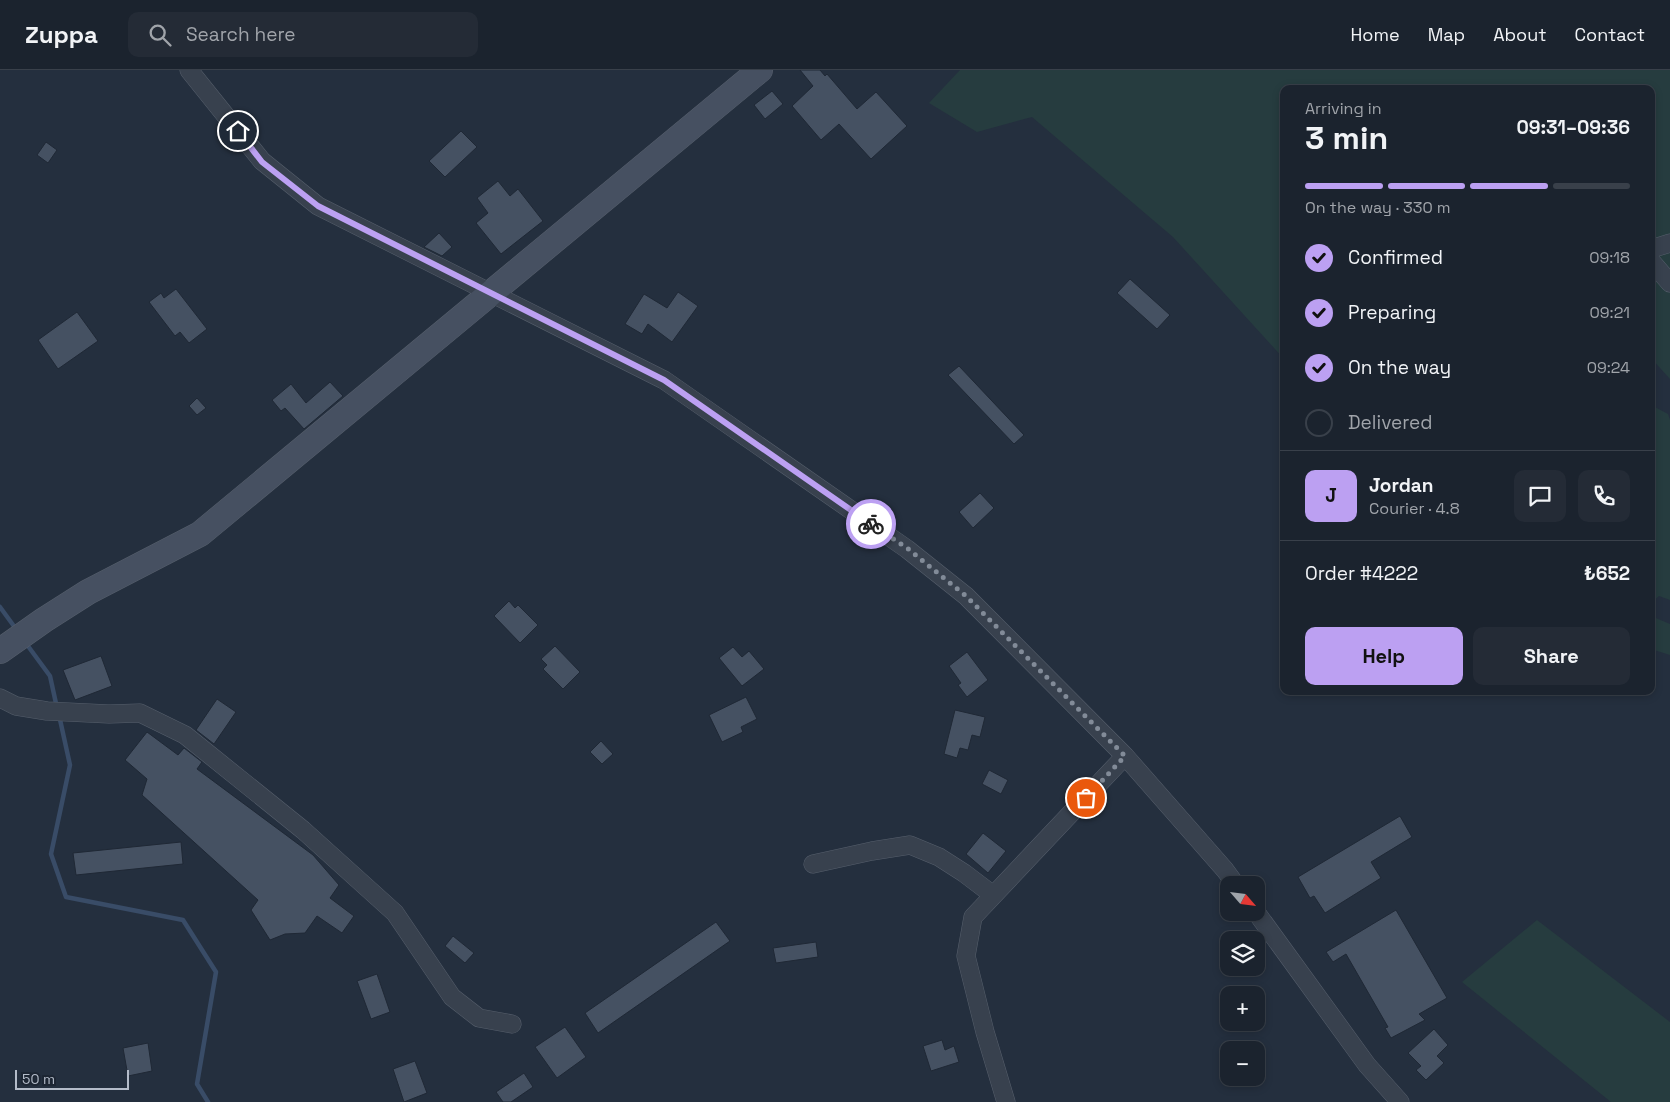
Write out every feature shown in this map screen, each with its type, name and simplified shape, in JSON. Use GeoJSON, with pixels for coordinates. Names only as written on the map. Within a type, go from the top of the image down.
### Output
{"type":"FeatureCollection","features":[{"type":"Feature","properties":{"kind":"street"},"geometry":{"type":"LineString","coordinates":[[189,70],[262,162],[318,206],[664,380],[907,548],[966,596],[1125,756],[1229,876]]}},
{"type":"Feature","properties":{"kind":"street"},"geometry":{"type":"LineString","coordinates":[[4,648],[88,592],[200,534],[760,70]]}},
{"type":"Feature","properties":{"kind":"street"},"geometry":{"type":"LineString","coordinates":[[1655,248],[1670,243]]}},
{"type":"Feature","properties":{"kind":"street"},"geometry":{"type":"LineString","coordinates":[[1655,265],[1670,283]]}},
{"type":"Feature","properties":{"kind":"street"},"geometry":{"type":"LineString","coordinates":[[0,698],[16,706],[48,711],[109,714],[140,713],[185,735],[303,830],[395,913],[452,997],[479,1018],[512,1024]]}},
{"type":"Feature","properties":{"kind":"street"},"geometry":{"type":"LineString","coordinates":[[1006,1102],[985,1032],[966,956],[973,916],[1125,756]]}},
{"type":"Feature","properties":{"kind":"street"},"geometry":{"type":"LineString","coordinates":[[813,864],[910,845],[939,857],[993,895]]}},
{"type":"Feature","properties":{"kind":"street"},"geometry":{"type":"LineString","coordinates":[[1263,921],[1367,1065],[1400,1102]]}},
{"type":"Feature","properties":{"kind":"green space"},"geometry":{"type":"Polygon","coordinates":[[[960,70],[1670,70],[1670,379],[1655,362],[1655,85],[1280,85],[1280,355],[1173,237],[1032,117],[977,132],[929,103],[960,70]]]}},
{"type":"Feature","properties":{"kind":"green space"},"geometry":{"type":"Polygon","coordinates":[[[1655,407],[1668,414],[1670,420],[1670,600],[1659,596],[1655,600],[1655,407]]]}},
{"type":"Feature","properties":{"kind":"green space"},"geometry":{"type":"Polygon","coordinates":[[[1655,618],[1670,624],[1670,655],[1655,650],[1655,618]]]}},
{"type":"Feature","properties":{"kind":"green space"},"geometry":{"type":"Polygon","coordinates":[[[1537,920],[1670,1022],[1670,1102],[1611,1102],[1462,982],[1537,920]]]}},
{"type":"Feature","properties":{"kind":"building"},"geometry":{"type":"Polygon","coordinates":[[[800,70],[820,70],[825,76],[827,74],[857,109],[876,92],[907,126],[871,159],[839,124],[821,140],[792,106],[813,86],[800,70]]]}},
{"type":"Feature","properties":{"kind":"building"},"geometry":{"type":"Polygon","coordinates":[[[772,91],[783,104],[765,119],[754,105],[772,91]]]}},
{"type":"Feature","properties":{"kind":"building"},"geometry":{"type":"Polygon","coordinates":[[[461,131],[477,147],[445,177],[429,161],[461,131]]]}},
{"type":"Feature","properties":{"kind":"building"},"geometry":{"type":"Polygon","coordinates":[[[46,142],[57,150],[48,163],[37,155],[46,142]]]}},
{"type":"Feature","properties":{"kind":"building"},"geometry":{"type":"Polygon","coordinates":[[[498,181],[510,196],[518,189],[543,221],[501,254],[476,223],[488,213],[477,198],[498,181]]]}},
{"type":"Feature","properties":{"kind":"building"},"geometry":{"type":"Polygon","coordinates":[[[439,233],[452,247],[442,256],[424,247],[439,233]]]}},
{"type":"Feature","properties":{"kind":"building"},"geometry":{"type":"Polygon","coordinates":[[[1130,279],[1170,315],[1157,329],[1117,293],[1130,279]]]}},
{"type":"Feature","properties":{"kind":"building"},"geometry":{"type":"Polygon","coordinates":[[[176,289],[207,329],[189,343],[180,332],[175,336],[149,302],[161,293],[164,298],[176,289]]]}},
{"type":"Feature","properties":{"kind":"building"},"geometry":{"type":"Polygon","coordinates":[[[678,292],[698,306],[672,342],[648,324],[642,334],[625,324],[644,294],[667,308],[678,292]]]}},
{"type":"Feature","properties":{"kind":"building"},"geometry":{"type":"Polygon","coordinates":[[[77,312],[98,341],[58,369],[38,340],[77,312]]]}},
{"type":"Feature","properties":{"kind":"building"},"geometry":{"type":"Polygon","coordinates":[[[959,366],[1024,435],[1014,444],[948,375],[959,366]]]}},
{"type":"Feature","properties":{"kind":"building"},"geometry":{"type":"Polygon","coordinates":[[[330,382],[343,396],[304,429],[285,408],[281,411],[272,400],[291,384],[306,403],[330,382]]]}},
{"type":"Feature","properties":{"kind":"building"},"geometry":{"type":"Polygon","coordinates":[[[197,398],[206,408],[197,415],[189,406],[197,398]]]}},
{"type":"Feature","properties":{"kind":"building"},"geometry":{"type":"Polygon","coordinates":[[[980,493],[994,508],[973,528],[959,512],[980,493]]]}},
{"type":"Feature","properties":{"kind":"building"},"geometry":{"type":"Polygon","coordinates":[[[509,601],[515,608],[518,605],[538,625],[520,643],[494,616],[509,601]]]}},
{"type":"Feature","properties":{"kind":"building"},"geometry":{"type":"Polygon","coordinates":[[[555,646],[580,672],[563,689],[543,669],[547,665],[541,659],[555,646]]]}},
{"type":"Feature","properties":{"kind":"building"},"geometry":{"type":"Polygon","coordinates":[[[733,647],[742,657],[749,651],[764,669],[742,686],[719,658],[733,647]]]}},
{"type":"Feature","properties":{"kind":"building"},"geometry":{"type":"Polygon","coordinates":[[[967,652],[988,680],[967,697],[958,685],[961,683],[949,666],[967,652]]]}},
{"type":"Feature","properties":{"kind":"building"},"geometry":{"type":"Polygon","coordinates":[[[101,656],[112,686],[75,700],[63,670],[101,656]]]}},
{"type":"Feature","properties":{"kind":"building"},"geometry":{"type":"Polygon","coordinates":[[[746,697],[757,719],[741,727],[743,732],[722,742],[709,715],[746,697]]]}},
{"type":"Feature","properties":{"kind":"building"},"geometry":{"type":"Polygon","coordinates":[[[217,699],[236,712],[214,744],[196,730],[217,699]]]}},
{"type":"Feature","properties":{"kind":"building"},"geometry":{"type":"Polygon","coordinates":[[[955,710],[985,717],[980,737],[972,735],[968,750],[960,748],[957,758],[944,754],[955,710]]]}},
{"type":"Feature","properties":{"kind":"building"},"geometry":{"type":"Polygon","coordinates":[[[147,732],[178,755],[184,748],[202,762],[197,769],[313,855],[339,885],[330,898],[354,916],[342,933],[317,916],[305,933],[285,934],[270,940],[251,910],[258,900],[142,795],[147,779],[125,760],[147,732]]]}},
{"type":"Feature","properties":{"kind":"building"},"geometry":{"type":"Polygon","coordinates":[[[601,741],[613,754],[602,764],[590,752],[601,741]]]}},
{"type":"Feature","properties":{"kind":"building"},"geometry":{"type":"Polygon","coordinates":[[[989,770],[1008,780],[1001,794],[982,784],[989,770]]]}},
{"type":"Feature","properties":{"kind":"building"},"geometry":{"type":"Polygon","coordinates":[[[1400,816],[1412,837],[1371,862],[1381,878],[1325,913],[1314,896],[1310,898],[1298,877],[1400,816]]]}},
{"type":"Feature","properties":{"kind":"building"},"geometry":{"type":"Polygon","coordinates":[[[983,833],[1006,851],[988,873],[966,854],[983,833]]]}},
{"type":"Feature","properties":{"kind":"building"},"geometry":{"type":"Polygon","coordinates":[[[181,842],[183,864],[76,875],[73,853],[181,842]]]}},
{"type":"Feature","properties":{"kind":"building"},"geometry":{"type":"Polygon","coordinates":[[[1396,910],[1447,998],[1419,1014],[1425,1020],[1391,1038],[1385,1028],[1388,1027],[1346,954],[1333,962],[1326,952],[1396,910]]]}},
{"type":"Feature","properties":{"kind":"building"},"geometry":{"type":"Polygon","coordinates":[[[716,922],[730,941],[598,1033],[585,1013],[716,922]]]}},
{"type":"Feature","properties":{"kind":"building"},"geometry":{"type":"Polygon","coordinates":[[[453,936],[474,953],[465,963],[445,946],[453,936]]]}},
{"type":"Feature","properties":{"kind":"building"},"geometry":{"type":"Polygon","coordinates":[[[816,942],[818,957],[776,963],[773,948],[816,942]]]}},
{"type":"Feature","properties":{"kind":"building"},"geometry":{"type":"Polygon","coordinates":[[[377,974],[390,1012],[371,1019],[357,981],[377,974]]]}},
{"type":"Feature","properties":{"kind":"building"},"geometry":{"type":"Polygon","coordinates":[[[565,1027],[586,1057],[557,1078],[535,1047],[565,1027]]]}},
{"type":"Feature","properties":{"kind":"building"},"geometry":{"type":"Polygon","coordinates":[[[1434,1029],[1448,1045],[1437,1056],[1444,1063],[1426,1080],[1416,1070],[1421,1066],[1408,1053],[1434,1029]]]}},
{"type":"Feature","properties":{"kind":"building"},"geometry":{"type":"Polygon","coordinates":[[[942,1040],[945,1050],[954,1046],[959,1062],[931,1071],[923,1046],[942,1040]]]}},
{"type":"Feature","properties":{"kind":"building"},"geometry":{"type":"Polygon","coordinates":[[[148,1043],[152,1071],[128,1076],[123,1048],[148,1043]]]}},
{"type":"Feature","properties":{"kind":"building"},"geometry":{"type":"Polygon","coordinates":[[[415,1061],[427,1093],[404,1102],[393,1069],[415,1061]]]}},
{"type":"Feature","properties":{"kind":"building"},"geometry":{"type":"Polygon","coordinates":[[[524,1073],[533,1087],[511,1102],[503,1102],[496,1092],[524,1073]]]}},
{"type":"Feature","properties":{"kind":"waterway"},"geometry":{"type":"LineString","coordinates":[[0,607],[16,629]]}},
{"type":"Feature","properties":{"kind":"waterway"},"geometry":{"type":"LineString","coordinates":[[25,642],[50,676],[57,708]]}},
{"type":"Feature","properties":{"kind":"waterway"},"geometry":{"type":"LineString","coordinates":[[59,715],[70,765],[51,854],[66,897],[183,920],[216,972],[197,1084],[208,1102]]}},
{"type":"Feature","properties":{"kind":"way so far"},"geometry":{"type":"LineString","coordinates":[[871,524],[907,548],[966,596],[1125,756],[1086,798]]}},
{"type":"Feature","properties":{"kind":"route"},"geometry":{"type":"LineString","coordinates":[[238,131],[262,162],[318,206],[664,380],[871,524]]}}]}
